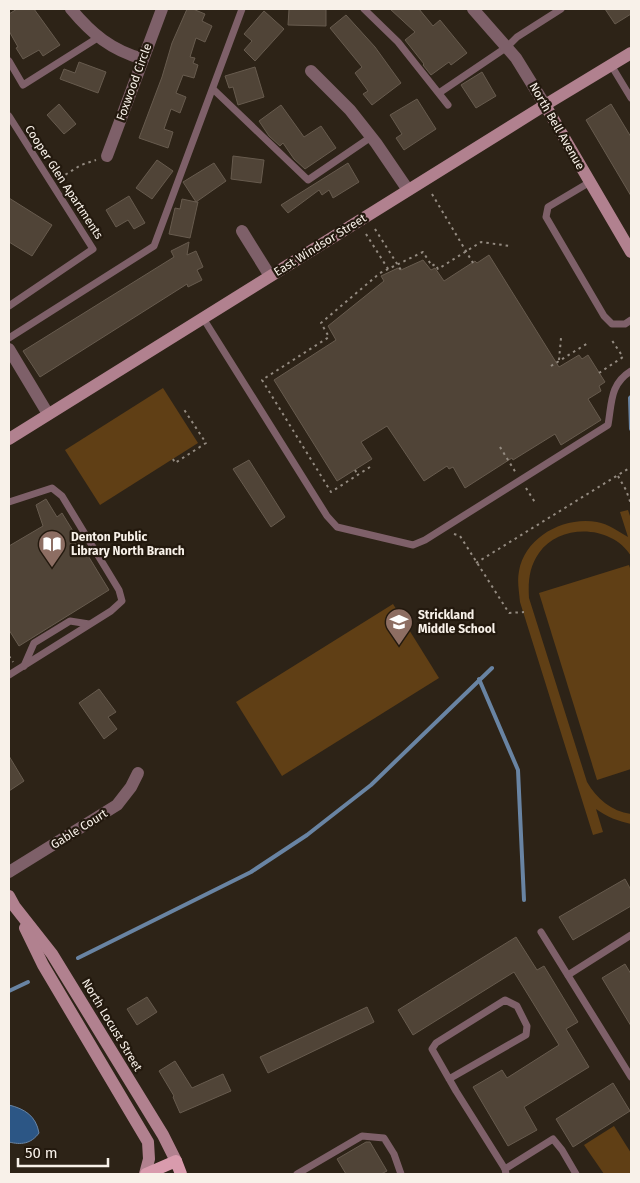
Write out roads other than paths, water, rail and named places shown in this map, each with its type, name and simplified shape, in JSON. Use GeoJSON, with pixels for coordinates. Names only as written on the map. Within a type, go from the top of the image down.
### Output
{"type":"FeatureCollection","features":[{"type":"Feature","properties":{"kind":"main road"},"geometry":{"type":"LineString","coordinates":[[146,1174],[176,1161]]}},
{"type":"Feature","properties":{"kind":"main road","name":"North Locust Street"},"geometry":{"type":"LineString","coordinates":[[176,1161],[181,1174]]}},
{"type":"Feature","properties":{"kind":"street"},"geometry":{"type":"LineString","coordinates":[[71,9],[112,48],[143,59]]}},
{"type":"Feature","properties":{"kind":"street","name":"Foxwood Circle"},"geometry":{"type":"LineString","coordinates":[[107,156],[162,9]]}},
{"type":"Feature","properties":{"kind":"street","name":"North Bell Avenue"},"geometry":{"type":"LineString","coordinates":[[473,9],[516,58],[631,252]]}},
{"type":"Feature","properties":{"kind":"street","name":"East Windsor Street"},"geometry":{"type":"LineString","coordinates":[[9,439],[631,53]]}},
{"type":"Feature","properties":{"kind":"street"},"geometry":{"type":"LineString","coordinates":[[312,71],[350,110],[408,190]]}},
{"type":"Feature","properties":{"kind":"street"},"geometry":{"type":"LineString","coordinates":[[242,231],[270,276]]}},
{"type":"Feature","properties":{"kind":"street"},"geometry":{"type":"LineString","coordinates":[[9,349],[48,414]]}},
{"type":"Feature","properties":{"kind":"street","name":"Gable Court"},"geometry":{"type":"LineString","coordinates":[[9,872],[118,805],[138,773]]}},
{"type":"Feature","properties":{"kind":"street"},"geometry":{"type":"LineString","coordinates":[[12,902],[43,965],[148,1142],[149,1159],[146,1174]]}},
{"type":"Feature","properties":{"kind":"street","name":"North Locust Street"},"geometry":{"type":"LineString","coordinates":[[12,902],[52,954],[163,1135],[176,1161]]}},
{"type":"Feature","properties":{"kind":"lane"},"geometry":{"type":"LineString","coordinates":[[9,338],[154,246],[242,9]]}},
{"type":"Feature","properties":{"kind":"lane"},"geometry":{"type":"LineString","coordinates":[[364,9],[398,42],[448,105]]}},
{"type":"Feature","properties":{"kind":"lane"},"geometry":{"type":"LineString","coordinates":[[439,93],[506,47],[517,37],[561,9]]}},
{"type":"Feature","properties":{"kind":"lane"},"geometry":{"type":"LineString","coordinates":[[9,61],[24,85],[99,37]]}},
{"type":"Feature","properties":{"kind":"lane"},"geometry":{"type":"LineString","coordinates":[[611,65],[631,98]]}},
{"type":"Feature","properties":{"kind":"lane"},"geometry":{"type":"LineString","coordinates":[[213,89],[308,180],[371,137]]}},
{"type":"Feature","properties":{"kind":"lane","name":"Cooper Glen Apartments"},"geometry":{"type":"LineString","coordinates":[[9,116],[93,249],[9,306]]}},
{"type":"Feature","properties":{"kind":"lane"},"geometry":{"type":"LineString","coordinates":[[590,182],[548,207],[546,217],[604,316],[612,324],[625,324],[631,320]]}},
{"type":"Feature","properties":{"kind":"lane"},"geometry":{"type":"LineString","coordinates":[[203,318],[327,516],[337,527],[413,545],[425,540],[608,425],[616,385],[622,376],[631,371]]}},
{"type":"Feature","properties":{"kind":"lane"},"geometry":{"type":"LineString","coordinates":[[9,502],[52,488],[62,496],[119,590],[122,601],[112,611],[9,675]]}},
{"type":"Feature","properties":{"kind":"lane"},"geometry":{"type":"LineString","coordinates":[[23,666],[34,643],[70,621],[89,624]]}},
{"type":"Feature","properties":{"kind":"lane"},"geometry":{"type":"LineString","coordinates":[[541,932],[631,1077]]}},
{"type":"Feature","properties":{"kind":"lane"},"geometry":{"type":"LineString","coordinates":[[568,975],[631,935]]}},
{"type":"Feature","properties":{"kind":"lane"},"geometry":{"type":"LineString","coordinates":[[449,1079],[526,1035],[527,1026],[517,1006],[505,1000],[436,1043],[432,1049],[449,1079],[505,1172],[552,1140],[562,1150],[576,1174]]}},
{"type":"Feature","properties":{"kind":"lane"},"geometry":{"type":"LineString","coordinates":[[297,1174],[362,1136],[384,1138],[394,1154],[401,1174]]}},
{"type":"Feature","properties":{"kind":"water"},"geometry":{"type":"Polygon","coordinates":[[[9,1105],[25,1111],[35,1122],[39,1133],[33,1139],[22,1143],[9,1142],[9,1105]]]}},
{"type":"Feature","properties":{"kind":"waterway"},"geometry":{"type":"LineString","coordinates":[[631,397],[631,429]]}},
{"type":"Feature","properties":{"kind":"waterway"},"geometry":{"type":"LineString","coordinates":[[78,958],[251,872],[307,835],[371,785],[492,668]]}},
{"type":"Feature","properties":{"kind":"waterway"},"geometry":{"type":"LineString","coordinates":[[479,679],[518,770],[524,900]]}},
{"type":"Feature","properties":{"kind":"waterway"},"geometry":{"type":"LineString","coordinates":[[9,991],[28,982]]}},
{"type":"Feature","properties":{"kind":"place","name":"Denton Public Library North Branch"},"geometry":{"type":"Point","coordinates":[52,568]}},
{"type":"Feature","properties":{"kind":"place","name":"Strickland Middle School"},"geometry":{"type":"Point","coordinates":[399,646]}}]}
